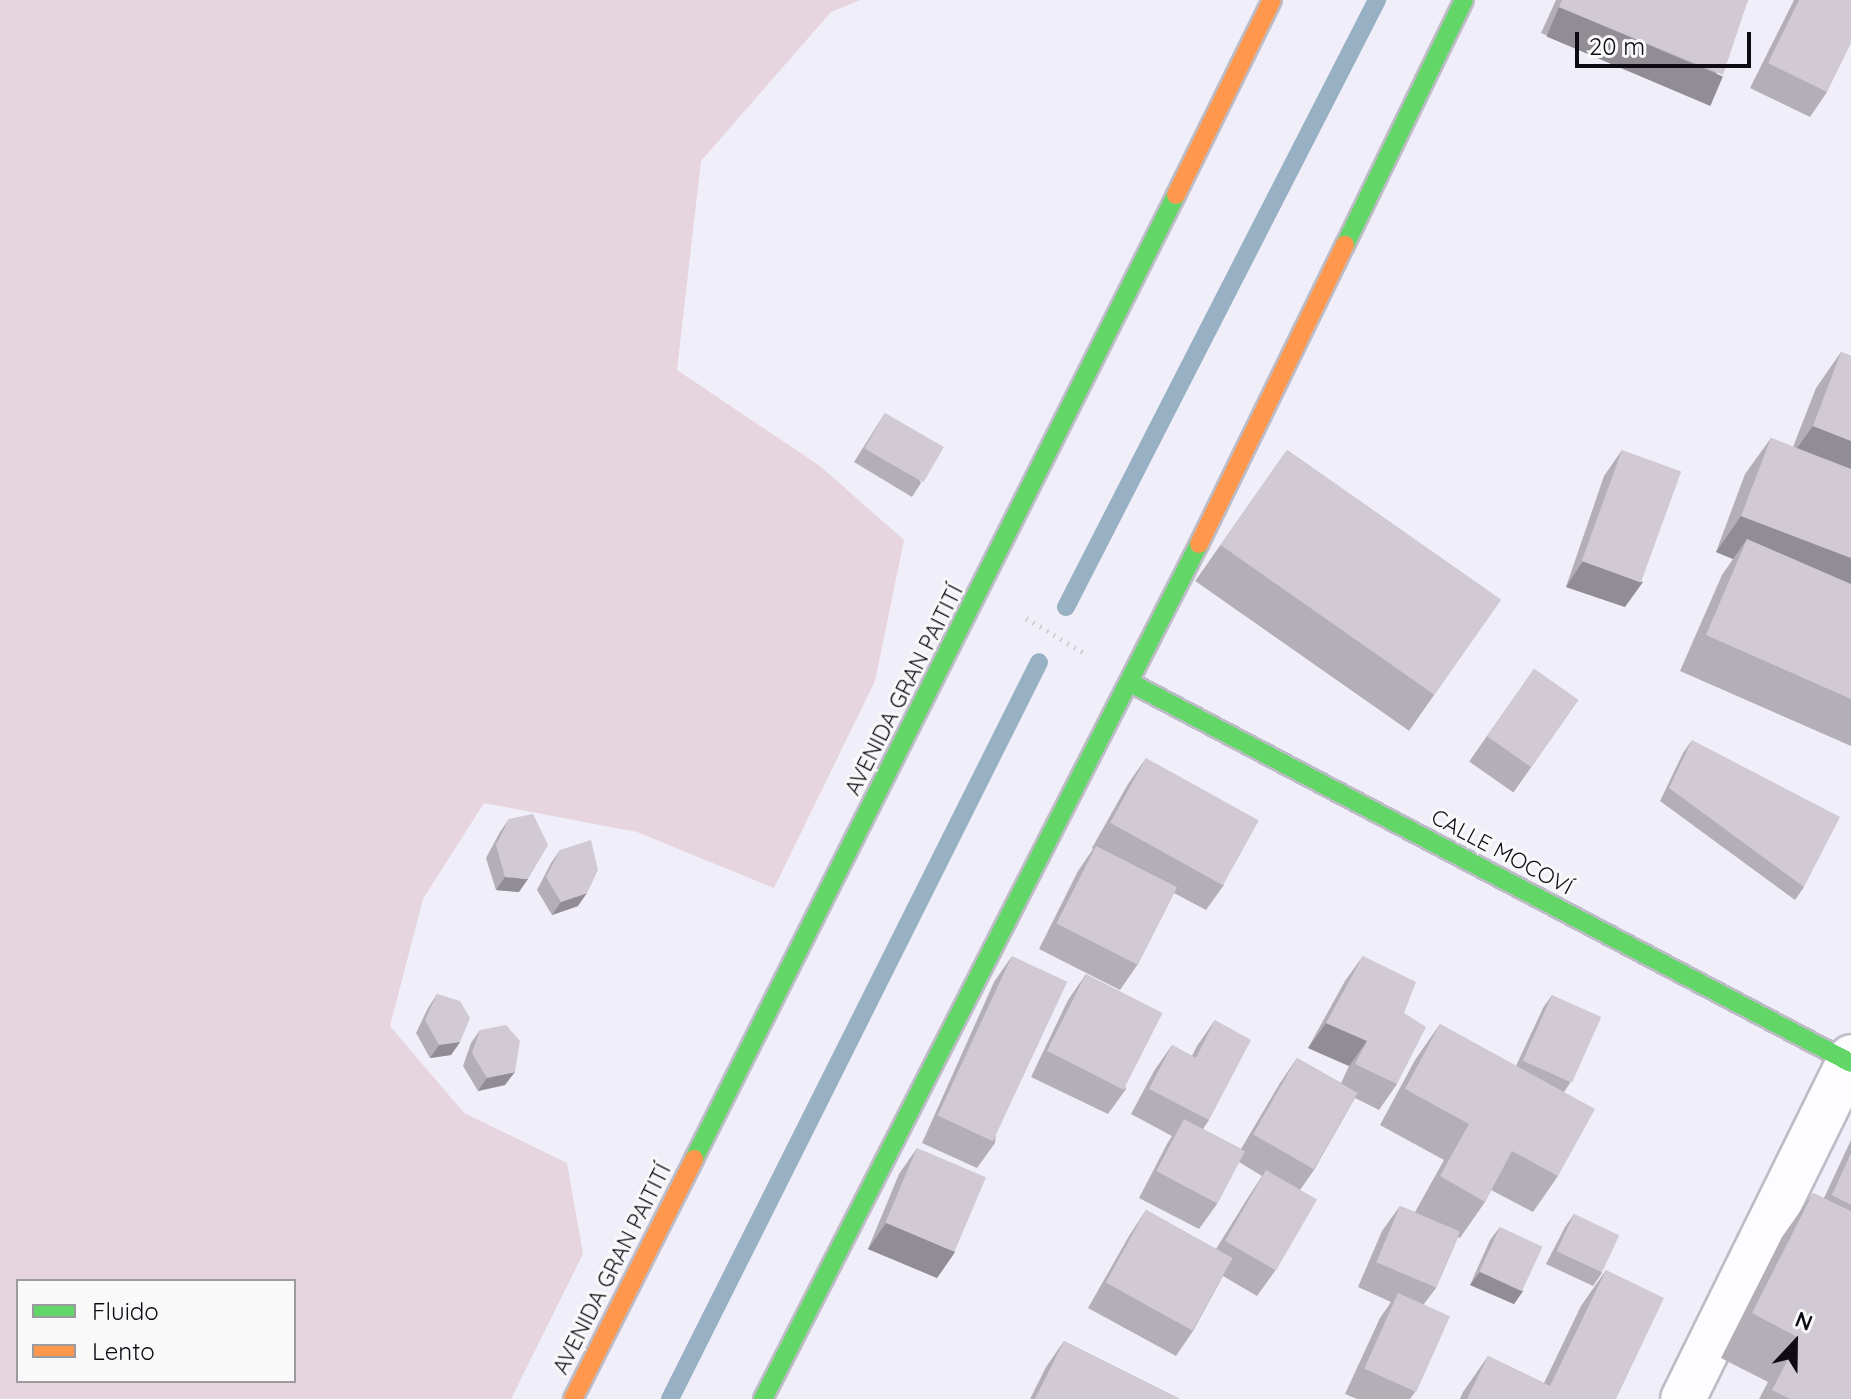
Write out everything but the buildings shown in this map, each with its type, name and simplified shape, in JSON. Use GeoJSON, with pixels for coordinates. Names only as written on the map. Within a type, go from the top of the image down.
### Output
{"type":"FeatureCollection","features":[{"type":"Feature","properties":{"kind":"street","name":"AVENIDA GRAN PAITITÍ"},"geometry":{"type":"LineString","coordinates":[[573,1399],[981,590],[1272,0]]}},
{"type":"Feature","properties":{"kind":"street"},"geometry":{"type":"LineString","coordinates":[[763,1399],[1131,683],[1464,0]]}},
{"type":"Feature","properties":{"kind":"street","name":"CALLE MOCOVÍ"},"geometry":{"type":"LineString","coordinates":[[1131,683],[1850,1061]]}},
{"type":"Feature","properties":{"kind":"street"},"geometry":{"type":"LineString","coordinates":[[1683,1399],[1850,1061]]}},
{"type":"Feature","properties":{"kind":"path"},"geometry":{"type":"LineString","coordinates":[[981,590],[1131,683]]}},
{"type":"Feature","properties":{"kind":"shaded area"},"geometry":{"type":"Polygon","coordinates":[[[0,0],[860,0],[831,12],[701,161],[677,370],[820,466],[904,540],[875,681],[774,888],[637,832],[484,803],[423,899],[390,1026],[464,1113],[567,1163],[583,1254],[511,1399],[0,1399],[0,0]]]}},
{"type":"Feature","properties":{"kind":"waterway"},"geometry":{"type":"LineString","coordinates":[[1066,607],[1377,0]]}},
{"type":"Feature","properties":{"kind":"waterway"},"geometry":{"type":"LineString","coordinates":[[670,1399],[1039,662]]}},
{"type":"Feature","properties":{"kind":"traffic: fast"},"geometry":{"type":"LineString","coordinates":[[1345,245],[1464,0]]}},
{"type":"Feature","properties":{"kind":"traffic: fast"},"geometry":{"type":"LineString","coordinates":[[694,1159],[1176,195]]}},
{"type":"Feature","properties":{"kind":"traffic: fast"},"geometry":{"type":"LineString","coordinates":[[763,1399],[1199,544]]}},
{"type":"Feature","properties":{"kind":"traffic: fast"},"geometry":{"type":"LineString","coordinates":[[1131,683],[1851,1063]]}},
{"type":"Feature","properties":{"kind":"traffic: slow"},"geometry":{"type":"LineString","coordinates":[[1176,195],[1272,0]]}},
{"type":"Feature","properties":{"kind":"traffic: slow"},"geometry":{"type":"LineString","coordinates":[[1199,544],[1345,245]]}},
{"type":"Feature","properties":{"kind":"traffic: slow"},"geometry":{"type":"LineString","coordinates":[[573,1399],[694,1159]]}}]}
